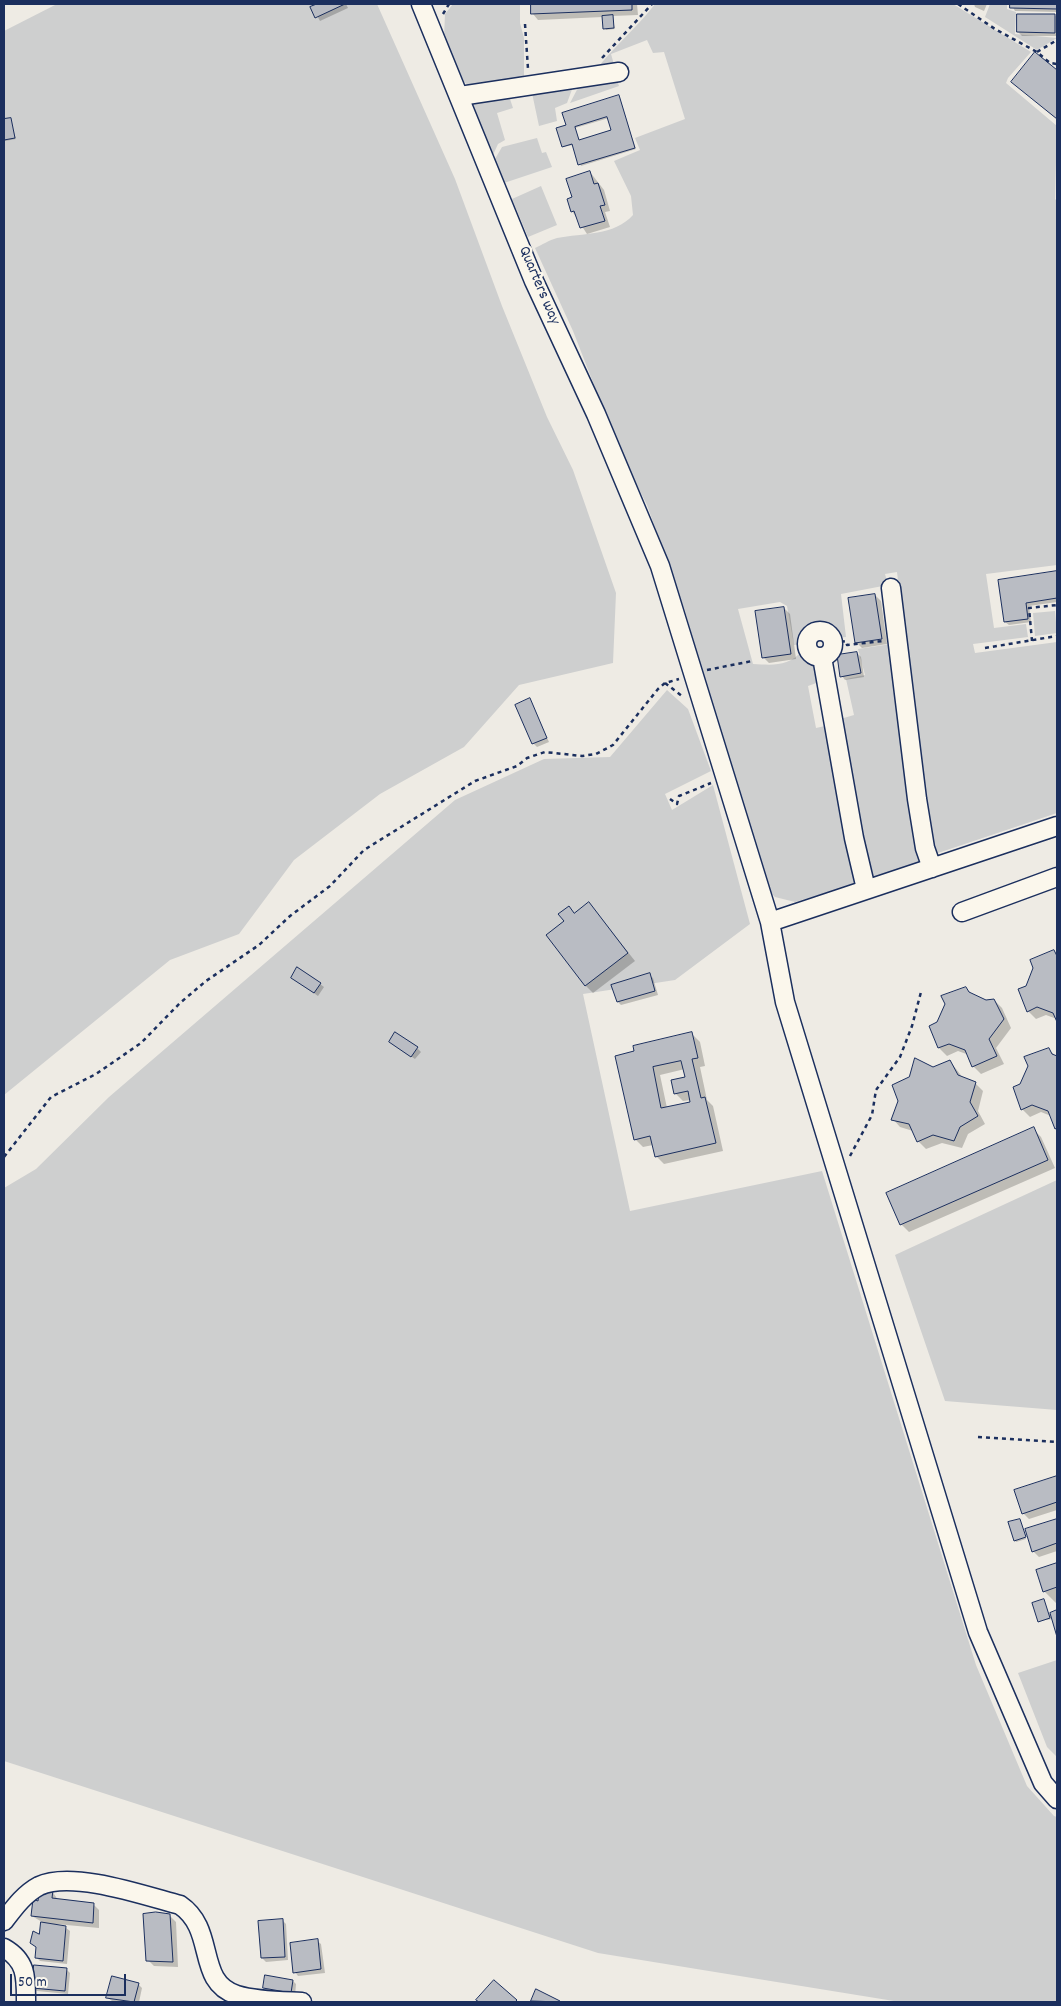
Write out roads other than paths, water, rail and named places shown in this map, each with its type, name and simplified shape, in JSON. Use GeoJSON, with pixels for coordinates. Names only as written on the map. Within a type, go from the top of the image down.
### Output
{"type":"FeatureCollection","features":[{"type":"Feature","properties":{"kind":"street","name":"Quarters way"},"geometry":{"type":"LineString","coordinates":[[421,4],[534,281],[596,414],[660,566],[770,922],[785,1002],[978,1632],[1043,1783],[1057,1799]]}},
{"type":"Feature","properties":{"kind":"street"},"geometry":{"type":"LineString","coordinates":[[460,96],[619,72]]}},
{"type":"Feature","properties":{"kind":"street"},"geometry":{"type":"LineString","coordinates":[[892,588],[917,798],[925,848],[932,868]]}},
{"type":"Feature","properties":{"kind":"street"},"geometry":{"type":"LineString","coordinates":[[818,628],[830,636],[833,643],[828,655],[822,657],[815,656],[800,647],[818,628]]}},
{"type":"Feature","properties":{"kind":"street"},"geometry":{"type":"LineString","coordinates":[[822,657],[854,838],[866,889]]}},
{"type":"Feature","properties":{"kind":"street"},"geometry":{"type":"LineString","coordinates":[[770,922],[1057,826]]}},
{"type":"Feature","properties":{"kind":"street"},"geometry":{"type":"LineString","coordinates":[[962,912],[1057,877]]}},
{"type":"Feature","properties":{"kind":"street"},"geometry":{"type":"LineString","coordinates":[[4,1921],[30,1892],[41,1885],[56,1882],[86,1882],[172,1903],[190,1912],[198,1924],[204,1940],[210,1969],[216,1982],[224,1989],[251,1998],[302,2002]]}},
{"type":"Feature","properties":{"kind":"street"},"geometry":{"type":"LineString","coordinates":[[4,1948],[17,1955],[23,1967],[26,2002]]}}]}
